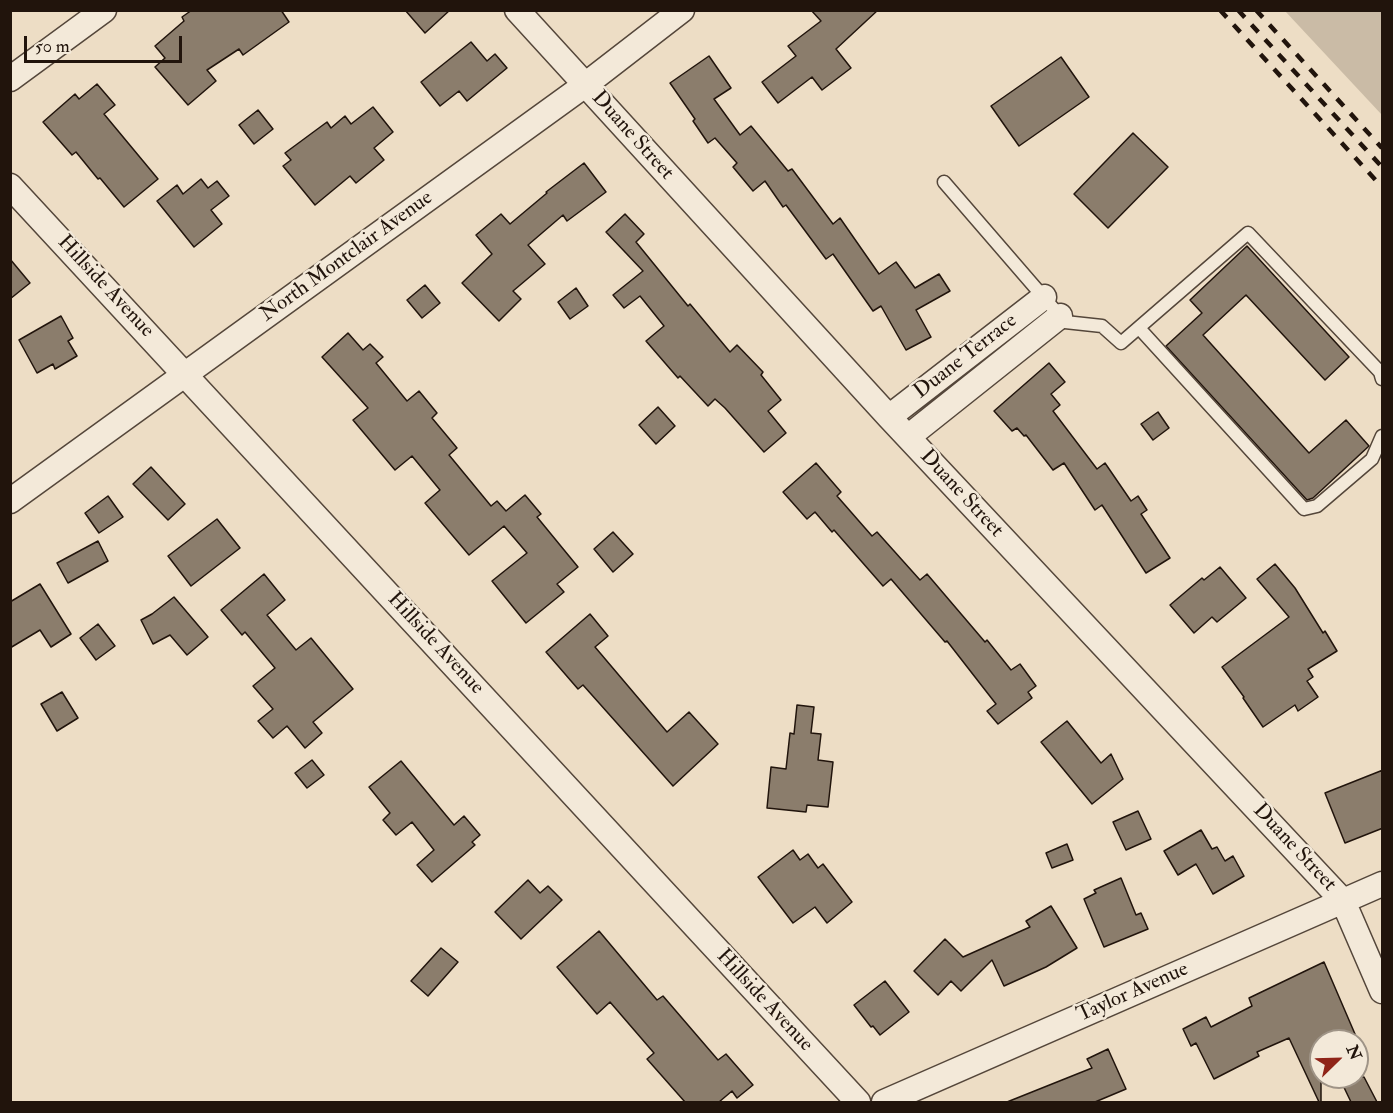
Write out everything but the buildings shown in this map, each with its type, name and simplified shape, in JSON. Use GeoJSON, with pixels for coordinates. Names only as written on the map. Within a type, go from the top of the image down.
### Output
{"type":"FeatureCollection","features":[{"type":"Feature","properties":{"kind":"street"},"geometry":{"type":"LineString","coordinates":[[10,79],[104,10]]}},
{"type":"Feature","properties":{"kind":"street","name":"Duane Street"},"geometry":{"type":"LineString","coordinates":[[517,10],[889,417],[1343,901],[1383,991]]}},
{"type":"Feature","properties":{"kind":"street","name":"North Montclair Avenue"},"geometry":{"type":"LineString","coordinates":[[10,501],[585,85],[682,10]]}},
{"type":"Feature","properties":{"kind":"street","name":"Hillside Avenue"},"geometry":{"type":"LineString","coordinates":[[10,186],[858,1102]]}},
{"type":"Feature","properties":{"kind":"street","name":"Duane Terrace"},"geometry":{"type":"LineString","coordinates":[[889,417],[1044,297]]}},
{"type":"Feature","properties":{"kind":"street"},"geometry":{"type":"LineString","coordinates":[[908,437],[1060,316]]}},
{"type":"Feature","properties":{"kind":"street","name":"Taylor Avenue"},"geometry":{"type":"LineString","coordinates":[[884,1102],[1383,884]]}},
{"type":"Feature","properties":{"kind":"lane"},"geometry":{"type":"LineString","coordinates":[[944,182],[1065,322],[1102,326],[1121,343],[1248,233],[1380,372],[1383,379]]}},
{"type":"Feature","properties":{"kind":"lane"},"geometry":{"type":"LineString","coordinates":[[1139,328],[1304,509],[1317,506],[1372,459],[1383,436]]}},
{"type":"Feature","properties":{"kind":"shaded area"},"geometry":{"type":"Polygon","coordinates":[[[1285,11],[1382,11],[1382,115],[1285,11]]]}},
{"type":"Feature","properties":{"kind":"railway"},"geometry":{"type":"LineString","coordinates":[[1220,10],[1382,187]]}},
{"type":"Feature","properties":{"kind":"railway"},"geometry":{"type":"LineString","coordinates":[[1238,10],[1382,167]]}},
{"type":"Feature","properties":{"kind":"railway"},"geometry":{"type":"LineString","coordinates":[[1256,10],[1382,148]]}}]}
